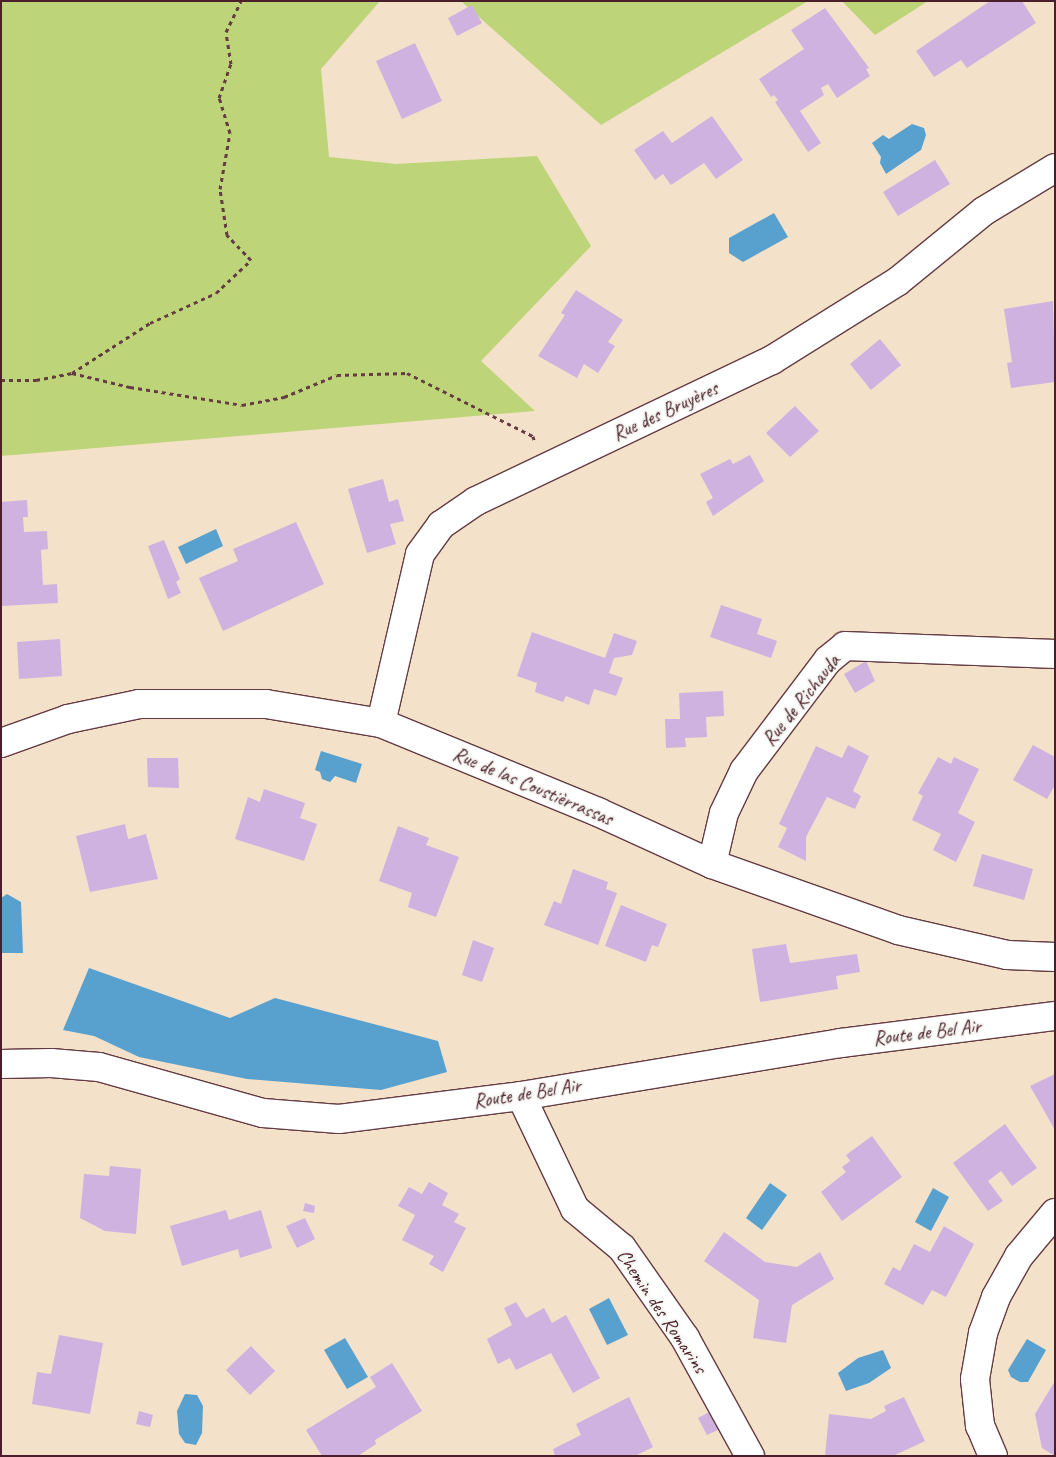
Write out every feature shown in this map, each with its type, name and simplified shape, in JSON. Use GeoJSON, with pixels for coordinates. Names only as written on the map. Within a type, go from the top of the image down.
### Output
{"type":"FeatureCollection","features":[{"type":"Feature","properties":{"kind":"street","name":"Rue des Bruyères"},"geometry":{"type":"LineString","coordinates":[[381,723],[420,554],[441,525],[476,501],[772,360],[896,282],[984,211],[1055,168]]}},
{"type":"Feature","properties":{"kind":"street","name":"Rue de Richauda"},"geometry":{"type":"LineString","coordinates":[[712,864],[724,813],[744,771],[828,660],[846,646],[1055,654]]}},
{"type":"Feature","properties":{"kind":"street","name":"Rue de las Coustièrrassas"},"geometry":{"type":"LineString","coordinates":[[1,743],[68,719],[139,704],[266,704],[381,723],[598,812],[712,864],[898,930],[1007,955],[1055,957]]}},
{"type":"Feature","properties":{"kind":"street","name":"Route de Bel Air"},"geometry":{"type":"LineString","coordinates":[[1,1064],[51,1063],[99,1067],[263,1113],[339,1119],[520,1096],[841,1043],[1055,1016]]}},
{"type":"Feature","properties":{"kind":"street","name":"Chemin des Romarins"},"geometry":{"type":"LineString","coordinates":[[520,1096],[575,1209],[622,1248],[685,1338],[750,1456]]}},
{"type":"Feature","properties":{"kind":"street"},"geometry":{"type":"LineString","coordinates":[[993,1456],[980,1426],[975,1378],[983,1333],[996,1297],[1019,1256],[1055,1213]]}},
{"type":"Feature","properties":{"kind":"path"},"geometry":{"type":"LineString","coordinates":[[1,380],[36,380],[72,373],[150,323],[216,293],[251,260],[227,236],[220,189],[230,133],[219,98],[231,64],[226,32],[241,1]]}},
{"type":"Feature","properties":{"kind":"path"},"geometry":{"type":"LineString","coordinates":[[72,373],[130,387],[242,405],[284,398],[337,375],[407,374],[533,436],[542,470]]}},
{"type":"Feature","properties":{"kind":"green space"},"geometry":{"type":"Polygon","coordinates":[[[1,1],[380,1],[321,69],[329,157],[396,164],[537,156],[591,246],[481,361],[535,411],[1,456],[1,1]]]}},
{"type":"Feature","properties":{"kind":"green space"},"geometry":{"type":"Polygon","coordinates":[[[461,1],[808,1],[601,125],[461,1]]]}},
{"type":"Feature","properties":{"kind":"green space"},"geometry":{"type":"Polygon","coordinates":[[[842,1],[928,1],[875,35],[842,1]]]}},
{"type":"Feature","properties":{"kind":"water"},"geometry":{"type":"Polygon","coordinates":[[[912,124],[924,128],[926,135],[921,150],[886,174],[880,163],[881,157],[872,143],[883,135],[889,139],[912,124]]]}},
{"type":"Feature","properties":{"kind":"water"},"geometry":{"type":"Polygon","coordinates":[[[774,213],[788,237],[743,262],[729,253],[729,238],[774,213]]]}},
{"type":"Feature","properties":{"kind":"water"},"geometry":{"type":"Polygon","coordinates":[[[216,529],[223,546],[186,564],[178,547],[216,529]]]}},
{"type":"Feature","properties":{"kind":"water"},"geometry":{"type":"Polygon","coordinates":[[[321,751],[362,764],[356,783],[335,776],[330,782],[322,779],[320,772],[315,770],[321,751]]]}},
{"type":"Feature","properties":{"kind":"water"},"geometry":{"type":"Polygon","coordinates":[[[7,894],[21,902],[23,953],[1,953],[1,898],[7,894]]]}},
{"type":"Feature","properties":{"kind":"water"},"geometry":{"type":"Polygon","coordinates":[[[89,968],[230,1018],[275,998],[438,1041],[447,1072],[381,1090],[247,1079],[139,1057],[94,1036],[63,1030],[89,968]]]}},
{"type":"Feature","properties":{"kind":"water"},"geometry":{"type":"Polygon","coordinates":[[[770,1183],[787,1195],[762,1230],[746,1218],[770,1183]]]}},
{"type":"Feature","properties":{"kind":"water"},"geometry":{"type":"Polygon","coordinates":[[[933,1188],[949,1197],[931,1231],[915,1222],[933,1188]]]}},
{"type":"Feature","properties":{"kind":"water"},"geometry":{"type":"Polygon","coordinates":[[[609,1298],[628,1335],[607,1345],[589,1309],[609,1298]]]}},
{"type":"Feature","properties":{"kind":"water"},"geometry":{"type":"Polygon","coordinates":[[[345,1338],[368,1377],[347,1389],[324,1350],[345,1338]]]}},
{"type":"Feature","properties":{"kind":"water"},"geometry":{"type":"Polygon","coordinates":[[[1027,1339],[1046,1350],[1028,1382],[1020,1382],[1011,1377],[1008,1370],[1027,1339]]]}},
{"type":"Feature","properties":{"kind":"water"},"geometry":{"type":"Polygon","coordinates":[[[883,1350],[891,1368],[869,1383],[846,1391],[838,1373],[858,1358],[883,1350]]]}},
{"type":"Feature","properties":{"kind":"water"},"geometry":{"type":"Polygon","coordinates":[[[185,1394],[197,1395],[203,1406],[202,1433],[196,1445],[185,1443],[179,1434],[177,1411],[185,1394]]]}},
{"type":"Feature","properties":{"kind":"building"},"geometry":{"type":"Polygon","coordinates":[[[990,1],[1022,1],[1036,23],[967,68],[961,60],[934,77],[916,51],[990,1]]]}},
{"type":"Feature","properties":{"kind":"building"},"geometry":{"type":"Polygon","coordinates":[[[472,5],[482,23],[457,36],[448,18],[472,5]]]}},
{"type":"Feature","properties":{"kind":"building"},"geometry":{"type":"Polygon","coordinates":[[[825,8],[869,68],[866,69],[870,76],[837,98],[828,84],[821,88],[824,95],[800,111],[821,143],[808,152],[775,102],[778,100],[774,95],[771,97],[759,79],[804,49],[791,30],[825,8]]]}},
{"type":"Feature","properties":{"kind":"building"},"geometry":{"type":"Polygon","coordinates":[[[415,43],[442,101],[402,119],[376,61],[415,43]]]}},
{"type":"Feature","properties":{"kind":"building"},"geometry":{"type":"Polygon","coordinates":[[[712,116],[743,160],[716,179],[704,163],[671,185],[663,174],[655,180],[634,150],[663,131],[672,143],[712,116]]]}},
{"type":"Feature","properties":{"kind":"building"},"geometry":{"type":"Polygon","coordinates":[[[935,160],[950,184],[898,216],[883,192],[935,160]]]}},
{"type":"Feature","properties":{"kind":"building"},"geometry":{"type":"Polygon","coordinates":[[[576,290],[623,320],[608,342],[615,346],[598,373],[584,364],[577,378],[538,356],[565,315],[561,313],[576,290]]]}},
{"type":"Feature","properties":{"kind":"building"},"geometry":{"type":"Polygon","coordinates":[[[1053,301],[1055,382],[1011,388],[1007,363],[1012,362],[1004,309],[1053,301]]]}},
{"type":"Feature","properties":{"kind":"building"},"geometry":{"type":"Polygon","coordinates":[[[880,339],[901,365],[871,390],[850,364],[880,339]]]}},
{"type":"Feature","properties":{"kind":"building"},"geometry":{"type":"Polygon","coordinates":[[[795,406],[819,431],[790,457],[766,433],[795,406]]]}},
{"type":"Feature","properties":{"kind":"building"},"geometry":{"type":"Polygon","coordinates":[[[750,455],[764,481],[713,516],[706,502],[713,498],[700,474],[730,459],[733,464],[750,455]]]}},
{"type":"Feature","properties":{"kind":"building"},"geometry":{"type":"Polygon","coordinates":[[[383,479],[389,502],[398,499],[404,521],[390,524],[396,544],[367,553],[348,489],[383,479]]]}},
{"type":"Feature","properties":{"kind":"building"},"geometry":{"type":"Polygon","coordinates":[[[27,500],[28,517],[23,517],[24,532],[47,531],[48,549],[41,550],[43,585],[57,584],[58,603],[1,606],[1,502],[27,500]]]}},
{"type":"Feature","properties":{"kind":"building"},"geometry":{"type":"Polygon","coordinates":[[[296,522],[324,584],[223,631],[199,578],[238,561],[233,549],[296,522]]]}},
{"type":"Feature","properties":{"kind":"building"},"geometry":{"type":"Polygon","coordinates":[[[164,540],[180,579],[176,582],[181,593],[168,599],[148,546],[164,540]]]}},
{"type":"Feature","properties":{"kind":"building"},"geometry":{"type":"Polygon","coordinates":[[[721,605],[762,619],[757,634],[777,641],[771,658],[710,637],[721,605]]]}},
{"type":"Feature","properties":{"kind":"building"},"geometry":{"type":"Polygon","coordinates":[[[532,632],[605,658],[614,633],[637,641],[632,655],[614,658],[609,673],[623,678],[616,696],[594,689],[589,705],[566,696],[563,702],[535,692],[537,683],[517,676],[532,632]]]}},
{"type":"Feature","properties":{"kind":"building"},"geometry":{"type":"Polygon","coordinates":[[[60,639],[62,676],[19,679],[17,642],[60,639]]]}},
{"type":"Feature","properties":{"kind":"building"},"geometry":{"type":"Polygon","coordinates":[[[866,661],[875,681],[855,693],[844,674],[866,661]]]}},
{"type":"Feature","properties":{"kind":"building"},"geometry":{"type":"Polygon","coordinates":[[[723,691],[724,716],[706,717],[707,737],[685,738],[686,747],[666,748],[665,719],[680,719],[679,693],[723,691]]]}},
{"type":"Feature","properties":{"kind":"building"},"geometry":{"type":"Polygon","coordinates":[[[848,745],[869,756],[853,791],[861,796],[855,809],[827,797],[806,837],[806,861],[778,847],[787,828],[779,824],[816,746],[842,758],[848,745]]]}},
{"type":"Feature","properties":{"kind":"building"},"geometry":{"type":"Polygon","coordinates":[[[1033,745],[1055,757],[1055,785],[1047,799],[1013,780],[1033,745]]]}},
{"type":"Feature","properties":{"kind":"building"},"geometry":{"type":"Polygon","coordinates":[[[938,757],[951,764],[954,757],[979,769],[958,813],[975,822],[956,862],[933,850],[941,834],[912,820],[923,796],[918,793],[938,757]]]}},
{"type":"Feature","properties":{"kind":"building"},"geometry":{"type":"Polygon","coordinates":[[[147,758],[178,758],[179,788],[148,787],[147,758]]]}},
{"type":"Feature","properties":{"kind":"building"},"geometry":{"type":"Polygon","coordinates":[[[264,789],[305,803],[300,818],[317,824],[304,861],[235,839],[248,797],[260,802],[264,789]]]}},
{"type":"Feature","properties":{"kind":"building"},"geometry":{"type":"Polygon","coordinates":[[[125,824],[128,839],[146,834],[158,879],[90,892],[76,836],[125,824]]]}},
{"type":"Feature","properties":{"kind":"building"},"geometry":{"type":"Polygon","coordinates":[[[398,826],[429,838],[426,845],[459,857],[436,917],[408,907],[412,893],[379,881],[398,826]]]}},
{"type":"Feature","properties":{"kind":"building"},"geometry":{"type":"Polygon","coordinates":[[[982,854],[1033,869],[1024,900],[973,886],[982,854]]]}},
{"type":"Feature","properties":{"kind":"building"},"geometry":{"type":"Polygon","coordinates":[[[573,869],[608,882],[606,889],[617,893],[598,945],[544,925],[554,901],[561,904],[573,869]]]}},
{"type":"Feature","properties":{"kind":"building"},"geometry":{"type":"Polygon","coordinates":[[[621,905],[667,924],[658,947],[652,945],[646,962],[605,946],[621,905]]]}},
{"type":"Feature","properties":{"kind":"building"},"geometry":{"type":"Polygon","coordinates":[[[473,940],[494,948],[482,982],[462,975],[473,940]]]}},
{"type":"Feature","properties":{"kind":"building"},"geometry":{"type":"Polygon","coordinates":[[[786,944],[790,963],[857,954],[860,972],[836,976],[838,989],[760,1002],[752,949],[786,944]]]}},
{"type":"Feature","properties":{"kind":"building"},"geometry":{"type":"Polygon","coordinates":[[[1055,1074],[1055,1130],[1030,1086],[1055,1074]]]}},
{"type":"Feature","properties":{"kind":"building"},"geometry":{"type":"Polygon","coordinates":[[[1005,1124],[1037,1168],[1012,1186],[1001,1171],[988,1181],[1003,1201],[988,1211],[953,1163],[1005,1124]]]}},
{"type":"Feature","properties":{"kind":"building"},"geometry":{"type":"Polygon","coordinates":[[[872,1136],[902,1177],[842,1221],[821,1192],[846,1172],[842,1167],[850,1161],[846,1155],[872,1136]]]}},
{"type":"Feature","properties":{"kind":"building"},"geometry":{"type":"Polygon","coordinates":[[[110,1166],[141,1169],[136,1234],[105,1231],[80,1218],[84,1174],[109,1176],[110,1166]]]}},
{"type":"Feature","properties":{"kind":"building"},"geometry":{"type":"Polygon","coordinates":[[[429,1182],[448,1193],[442,1205],[459,1214],[454,1222],[466,1228],[443,1272],[429,1264],[434,1256],[402,1240],[415,1215],[398,1206],[409,1187],[422,1194],[429,1182]]]}},
{"type":"Feature","properties":{"kind":"building"},"geometry":{"type":"Polygon","coordinates":[[[305,1203],[315,1206],[314,1213],[303,1211],[305,1203]]]}},
{"type":"Feature","properties":{"kind":"building"},"geometry":{"type":"Polygon","coordinates":[[[226,1210],[229,1220],[261,1210],[272,1248],[240,1258],[238,1249],[182,1266],[170,1226],[226,1210]]]}},
{"type":"Feature","properties":{"kind":"building"},"geometry":{"type":"Polygon","coordinates":[[[305,1218],[315,1239],[297,1248],[286,1226],[305,1218]]]}},
{"type":"Feature","properties":{"kind":"building"},"geometry":{"type":"Polygon","coordinates":[[[944,1226],[974,1244],[946,1297],[932,1290],[923,1305],[884,1284],[893,1267],[900,1271],[914,1244],[930,1252],[944,1226]]]}},
{"type":"Feature","properties":{"kind":"building"},"geometry":{"type":"Polygon","coordinates":[[[724,1232],[765,1262],[797,1267],[820,1252],[834,1279],[792,1305],[786,1343],[753,1338],[759,1300],[704,1261],[724,1232]]]}},
{"type":"Feature","properties":{"kind":"building"},"geometry":{"type":"Polygon","coordinates":[[[516,1302],[526,1318],[544,1308],[552,1323],[566,1315],[600,1378],[573,1393],[551,1353],[516,1370],[510,1358],[498,1364],[487,1339],[512,1325],[504,1308],[516,1302]]]}},
{"type":"Feature","properties":{"kind":"building"},"geometry":{"type":"Polygon","coordinates":[[[59,1335],[103,1343],[90,1414],[32,1404],[37,1372],[51,1374],[59,1335]]]}},
{"type":"Feature","properties":{"kind":"building"},"geometry":{"type":"Polygon","coordinates":[[[251,1346],[275,1371],[250,1395],[226,1370],[251,1346]]]}},
{"type":"Feature","properties":{"kind":"building"},"geometry":{"type":"Polygon","coordinates":[[[392,1363],[422,1411],[375,1440],[376,1444],[358,1456],[322,1456],[306,1430],[376,1387],[370,1377],[392,1363]]]}},
{"type":"Feature","properties":{"kind":"building"},"geometry":{"type":"Polygon","coordinates":[[[1055,1381],[1055,1456],[1042,1448],[1035,1414],[1055,1381]]]}},
{"type":"Feature","properties":{"kind":"building"},"geometry":{"type":"Polygon","coordinates":[[[629,1397],[653,1447],[635,1456],[555,1456],[553,1449],[581,1435],[576,1424],[629,1397]]]}},
{"type":"Feature","properties":{"kind":"building"},"geometry":{"type":"Polygon","coordinates":[[[904,1397],[925,1441],[893,1456],[825,1456],[829,1414],[871,1419],[886,1411],[884,1406],[904,1397]]]}},
{"type":"Feature","properties":{"kind":"building"},"geometry":{"type":"Polygon","coordinates":[[[139,1411],[153,1415],[150,1427],[136,1424],[139,1411]]]}},
{"type":"Feature","properties":{"kind":"building"},"geometry":{"type":"Polygon","coordinates":[[[711,1411],[720,1429],[707,1435],[698,1418],[711,1411]]]}}]}
